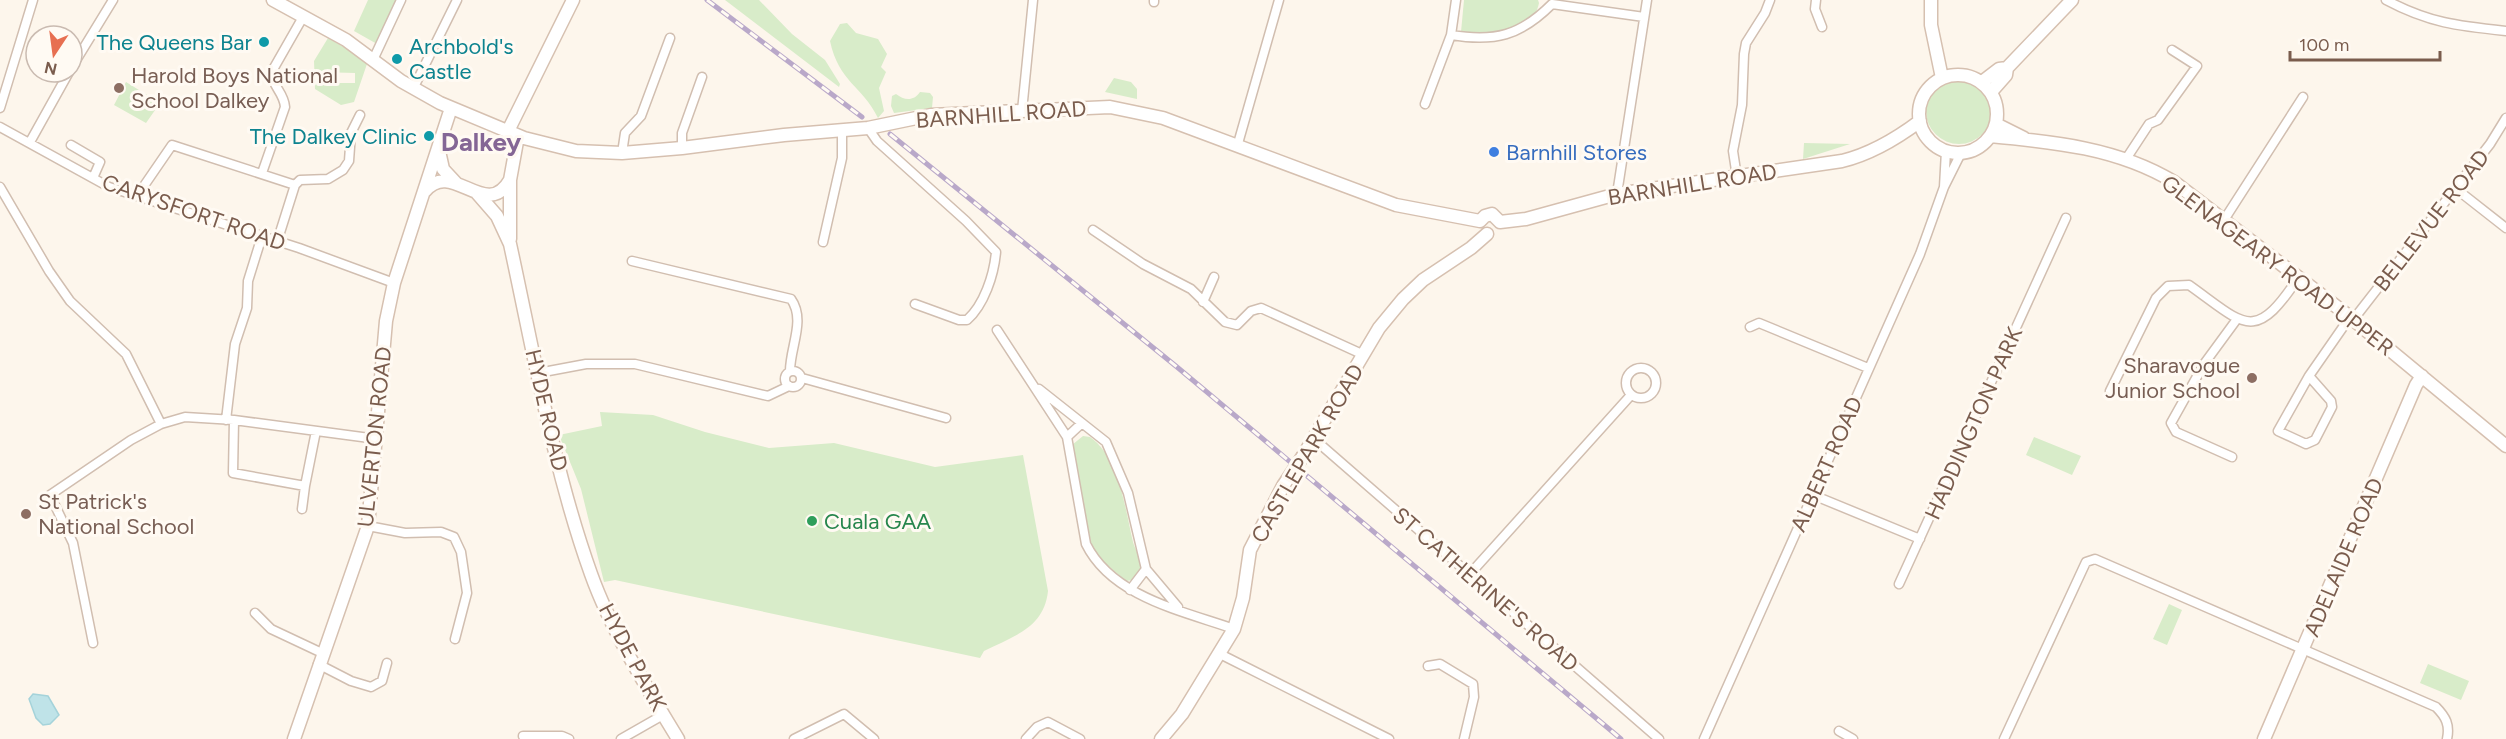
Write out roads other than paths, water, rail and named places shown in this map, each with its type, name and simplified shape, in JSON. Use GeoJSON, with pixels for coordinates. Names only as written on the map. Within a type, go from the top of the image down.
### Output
{"type":"FeatureCollection","features":[{"type":"Feature","properties":{"kind":"main road"},"geometry":{"type":"LineString","coordinates":[[273,0],[346,40],[413,89],[451,108],[513,133]]}},
{"type":"Feature","properties":{"kind":"main road","name":"HYDE ROAD"},"geometry":{"type":"LineString","coordinates":[[573,0],[513,133],[510,244],[560,468],[591,574]]}},
{"type":"Feature","properties":{"kind":"main road"},"geometry":{"type":"LineString","coordinates":[[1931,0],[1932,25],[1942,78]]}},
{"type":"Feature","properties":{"kind":"main road"},"geometry":{"type":"LineString","coordinates":[[1986,87],[1999,69],[2007,68],[2072,0]]}},
{"type":"Feature","properties":{"kind":"main road"},"geometry":{"type":"LineString","coordinates":[[1960,75],[1986,87],[1997,108],[1996,124],[1990,136],[1977,148],[1961,153],[1946,151],[1935,145],[1925,135],[1920,121],[1920,103],[1924,93],[1942,78],[1960,75]]}},
{"type":"Feature","properties":{"kind":"main road"},"geometry":{"type":"LineString","coordinates":[[451,108],[438,148],[443,169],[456,183]]}},
{"type":"Feature","properties":{"kind":"main road","name":"BARNHILL ROAD"},"geometry":{"type":"LineString","coordinates":[[513,133],[576,151],[622,153],[868,128],[932,115],[1127,109],[1156,116],[1396,205],[1480,221],[1486,214],[1492,214],[1500,222],[1526,219],[1617,194],[1842,161],[1862,156],[1920,121]]}},
{"type":"Feature","properties":{"kind":"main road","name":"GLENAGEARY ROAD UPPER"},"geometry":{"type":"LineString","coordinates":[[1996,124],[2024,138],[2081,146],[2126,159],[2152,169],[2174,182],[2351,318],[2506,446]]}},
{"type":"Feature","properties":{"kind":"main road","name":"BARNHILL ROAD"},"geometry":{"type":"LineString","coordinates":[[1882,145],[1925,135]]}},
{"type":"Feature","properties":{"kind":"main road","name":"GLENAGEARY ROAD UPPER"},"geometry":{"type":"LineString","coordinates":[[1990,136],[2014,140],[2024,138]]}},
{"type":"Feature","properties":{"kind":"main road","name":"ULVERTON ROAD"},"geometry":{"type":"LineString","coordinates":[[294,739],[320,658],[368,526],[386,321],[394,283],[438,148]]}},
{"type":"Feature","properties":{"kind":"main road"},"geometry":{"type":"LineString","coordinates":[[477,193],[495,195],[503,190],[510,180]]}},
{"type":"Feature","properties":{"kind":"main road"},"geometry":{"type":"LineString","coordinates":[[420,200],[436,182],[456,183]]}},
{"type":"Feature","properties":{"kind":"main road","name":"HYDE ROAD"},"geometry":{"type":"LineString","coordinates":[[456,183],[477,193],[497,216],[510,244]]}},
{"type":"Feature","properties":{"kind":"main road"},"geometry":{"type":"LineString","coordinates":[[1480,221],[1481,229],[1487,234],[1497,231],[1500,222]]}},
{"type":"Feature","properties":{"kind":"main road","name":"CASTLEPARK ROAD"},"geometry":{"type":"LineString","coordinates":[[1161,739],[1182,714],[1234,629],[1243,597],[1250,550],[1283,486],[1304,456],[1380,328],[1403,298],[1423,280],[1472,248],[1487,234]]}},
{"type":"Feature","properties":{"kind":"main road","name":"ADELAIDE ROAD"},"geometry":{"type":"LineString","coordinates":[[2264,739],[2416,385],[2422,376]]}},
{"type":"Feature","properties":{"kind":"main road","name":"HYDE PARK"},"geometry":{"type":"LineString","coordinates":[[591,574],[604,605],[663,716],[678,739]]}},
{"type":"Feature","properties":{"kind":"street"},"geometry":{"type":"LineString","coordinates":[[0,108],[33,0]]}},
{"type":"Feature","properties":{"kind":"street"},"geometry":{"type":"LineString","coordinates":[[84,47],[112,0]]}},
{"type":"Feature","properties":{"kind":"street"},"geometry":{"type":"LineString","coordinates":[[373,60],[401,0]]}},
{"type":"Feature","properties":{"kind":"street"},"geometry":{"type":"LineString","coordinates":[[413,89],[457,0]]}},
{"type":"Feature","properties":{"kind":"street"},"geometry":{"type":"LineString","coordinates":[[1022,111],[1033,0]]}},
{"type":"Feature","properties":{"kind":"street"},"geometry":{"type":"LineString","coordinates":[[1237,147],[1279,0]]}},
{"type":"Feature","properties":{"kind":"street"},"geometry":{"type":"LineString","coordinates":[[1425,104],[1450,35],[1456,0]]}},
{"type":"Feature","properties":{"kind":"street"},"geometry":{"type":"LineString","coordinates":[[1617,194],[1647,0]]}},
{"type":"Feature","properties":{"kind":"street"},"geometry":{"type":"LineString","coordinates":[[1737,177],[1733,151],[1742,105],[1746,43],[1770,0]]}},
{"type":"Feature","properties":{"kind":"street"},"geometry":{"type":"LineString","coordinates":[[1816,0],[1815,9],[1822,27]]}},
{"type":"Feature","properties":{"kind":"street"},"geometry":{"type":"LineString","coordinates":[[2386,0],[2412,15],[2440,24],[2506,31]]}},
{"type":"Feature","properties":{"kind":"street"},"geometry":{"type":"LineString","coordinates":[[1450,35],[1485,39],[1501,36],[1522,29],[1550,2],[1644,17]]}},
{"type":"Feature","properties":{"kind":"street"},"geometry":{"type":"LineString","coordinates":[[262,173],[285,107],[285,97],[272,83],[271,73],[303,17]]}},
{"type":"Feature","properties":{"kind":"street"},"geometry":{"type":"LineString","coordinates":[[622,153],[625,133],[641,116],[670,39]]}},
{"type":"Feature","properties":{"kind":"street"},"geometry":{"type":"LineString","coordinates":[[2126,159],[2149,124],[2158,120],[2197,66],[2172,50]]}},
{"type":"Feature","properties":{"kind":"street"},"geometry":{"type":"LineString","coordinates":[[682,148],[682,133],[702,77]]}},
{"type":"Feature","properties":{"kind":"street"},"geometry":{"type":"LineString","coordinates":[[30,141],[62,84]]}},
{"type":"Feature","properties":{"kind":"street"},"geometry":{"type":"LineString","coordinates":[[2224,220],[2303,97]]}},
{"type":"Feature","properties":{"kind":"street"},"geometry":{"type":"LineString","coordinates":[[277,242],[295,185],[300,180],[328,179],[343,170],[349,161],[351,133],[360,115]]}},
{"type":"Feature","properties":{"kind":"street","name":"BELLEVUE ROAD"},"geometry":{"type":"LineString","coordinates":[[2309,376],[2331,401],[2332,407],[2315,440],[2306,444],[2278,431],[2309,376],[2351,318],[2490,144],[2506,118]]}},
{"type":"Feature","properties":{"kind":"street","name":"CARYSFORT ROAD"},"geometry":{"type":"LineString","coordinates":[[0,127],[30,141],[93,178],[137,196],[262,236],[394,283]]}},
{"type":"Feature","properties":{"kind":"street"},"geometry":{"type":"LineString","coordinates":[[868,128],[877,141],[966,221],[996,252],[982,299],[977,311],[968,320],[959,320],[915,304]]}},
{"type":"Feature","properties":{"kind":"street"},"geometry":{"type":"LineString","coordinates":[[824,242],[842,158],[842,130]]}},
{"type":"Feature","properties":{"kind":"street"},"geometry":{"type":"LineString","coordinates":[[71,145],[100,162],[93,178]]}},
{"type":"Feature","properties":{"kind":"street"},"geometry":{"type":"LineString","coordinates":[[137,196],[172,145],[295,185]]}},
{"type":"Feature","properties":{"kind":"street","name":"ALBERT ROAD"},"geometry":{"type":"LineString","coordinates":[[1944,187],[1946,151]]}},
{"type":"Feature","properties":{"kind":"street","name":"ALBERT ROAD"},"geometry":{"type":"LineString","coordinates":[[1704,739],[1920,254],[1944,187],[1961,153]]}},
{"type":"Feature","properties":{"kind":"street"},"geometry":{"type":"LineString","coordinates":[[0,187],[69,301],[126,354],[161,424]]}},
{"type":"Feature","properties":{"kind":"street"},"geometry":{"type":"LineString","coordinates":[[2455,188],[2506,228]]}},
{"type":"Feature","properties":{"kind":"street","name":"HADDINGTON PARK"},"geometry":{"type":"LineString","coordinates":[[1899,584],[2066,218]]}},
{"type":"Feature","properties":{"kind":"street"},"geometry":{"type":"LineString","coordinates":[[1093,230],[1143,264],[1191,289],[1230,325],[1237,325],[1251,311],[1261,308],[1364,355]]}},
{"type":"Feature","properties":{"kind":"street"},"geometry":{"type":"LineString","coordinates":[[262,236],[248,281],[247,308],[235,344],[230,420],[233,473],[305,486]]}},
{"type":"Feature","properties":{"kind":"street"},"geometry":{"type":"LineString","coordinates":[[632,261],[791,299],[798,321],[790,370],[785,379],[789,386]]}},
{"type":"Feature","properties":{"kind":"street"},"geometry":{"type":"LineString","coordinates":[[1203,302],[1214,277]]}},
{"type":"Feature","properties":{"kind":"street"},"geometry":{"type":"LineString","coordinates":[[2110,391],[2156,298],[2168,286],[2189,285],[2237,319],[2263,320],[2275,311],[2298,278]]}},
{"type":"Feature","properties":{"kind":"street"},"geometry":{"type":"LineString","coordinates":[[2232,458],[2176,432],[2171,423],[2204,364],[2237,319]]}},
{"type":"Feature","properties":{"kind":"street"},"geometry":{"type":"LineString","coordinates":[[1750,327],[1759,323],[1868,368]]}},
{"type":"Feature","properties":{"kind":"street"},"geometry":{"type":"LineString","coordinates":[[997,330],[1067,437],[1086,544],[1094,559],[1130,590],[1234,629]]}},
{"type":"Feature","properties":{"kind":"street"},"geometry":{"type":"LineString","coordinates":[[538,373],[586,364],[635,364],[768,396],[789,386],[796,387],[802,378]]}},
{"type":"Feature","properties":{"kind":"street"},"geometry":{"type":"LineString","coordinates":[[790,370],[798,372],[802,378],[946,418]]}},
{"type":"Feature","properties":{"kind":"street"},"geometry":{"type":"LineString","coordinates":[[1034,384],[1106,442],[1128,493],[1146,569],[1179,609]]}},
{"type":"Feature","properties":{"kind":"street"},"geometry":{"type":"LineString","coordinates":[[1469,574],[1631,395]]}},
{"type":"Feature","properties":{"kind":"street"},"geometry":{"type":"LineString","coordinates":[[93,642],[74,543],[50,495],[102,458],[161,424],[185,417],[230,420],[377,439]]}},
{"type":"Feature","properties":{"kind":"street"},"geometry":{"type":"LineString","coordinates":[[1067,437],[1082,423]]}},
{"type":"Feature","properties":{"kind":"street"},"geometry":{"type":"LineString","coordinates":[[302,509],[316,431]]}},
{"type":"Feature","properties":{"kind":"street","name":"ST CATHERINE'S ROAD"},"geometry":{"type":"LineString","coordinates":[[1314,439],[1659,739]]}},
{"type":"Feature","properties":{"kind":"street","name":"HADDINGTON PARK"},"geometry":{"type":"LineString","coordinates":[[1813,495],[1920,539]]}},
{"type":"Feature","properties":{"kind":"street"},"geometry":{"type":"LineString","coordinates":[[368,526],[405,533],[441,532],[454,537],[461,552],[467,593],[455,639]]}},
{"type":"Feature","properties":{"kind":"street"},"geometry":{"type":"LineString","coordinates":[[2004,739],[2086,562],[2095,559],[2436,707],[2445,716],[2448,725],[2447,739]]}},
{"type":"Feature","properties":{"kind":"street"},"geometry":{"type":"LineString","coordinates":[[1130,590],[1146,569]]}},
{"type":"Feature","properties":{"kind":"street"},"geometry":{"type":"LineString","coordinates":[[255,613],[271,629],[320,658],[351,681],[371,687],[382,681],[387,663]]}},
{"type":"Feature","properties":{"kind":"street"},"geometry":{"type":"LineString","coordinates":[[1220,654],[1389,739]]}},
{"type":"Feature","properties":{"kind":"street"},"geometry":{"type":"LineString","coordinates":[[1428,666],[1440,664],[1473,684],[1474,697],[1464,739]]}},
{"type":"Feature","properties":{"kind":"street"},"geometry":{"type":"LineString","coordinates":[[794,739],[844,714],[874,739]]}},
{"type":"Feature","properties":{"kind":"street"},"geometry":{"type":"LineString","coordinates":[[621,739],[663,716]]}},
{"type":"Feature","properties":{"kind":"street"},"geometry":{"type":"LineString","coordinates":[[1026,739],[1037,727],[1048,722],[1080,739]]}},
{"type":"Feature","properties":{"kind":"street"},"geometry":{"type":"LineString","coordinates":[[1839,731],[1853,739]]}},
{"type":"Feature","properties":{"kind":"street"},"geometry":{"type":"LineString","coordinates":[[523,736],[562,736],[569,739]]}},
{"type":"Feature","properties":{"kind":"water"},"geometry":{"type":"Polygon","coordinates":[[[33,694],[48,696],[59,715],[50,724],[43,725],[36,718],[29,699],[33,694]]]}},
{"type":"Feature","properties":{"kind":"railway"},"geometry":{"type":"LineString","coordinates":[[707,0],[862,117]]}},
{"type":"Feature","properties":{"kind":"railway"},"geometry":{"type":"LineString","coordinates":[[890,134],[1177,367],[1621,739]]}},
{"type":"Feature","properties":{"kind":"place","name":"The Queens Bar"},"geometry":{"type":"Point","coordinates":[264,42]}},
{"type":"Feature","properties":{"kind":"place","name":"Archbold's Castle"},"geometry":{"type":"Point","coordinates":[397,59]}},
{"type":"Feature","properties":{"kind":"place","name":"Harold Boys National School Dalkey"},"geometry":{"type":"Point","coordinates":[119,88]}},
{"type":"Feature","properties":{"kind":"place","name":"The Dalkey Clinic"},"geometry":{"type":"Point","coordinates":[429,136]}},
{"type":"Feature","properties":{"kind":"place","name":"Barnhill Stores"},"geometry":{"type":"Point","coordinates":[1494,152]}},
{"type":"Feature","properties":{"kind":"place","name":"Sharavogue Junior School"},"geometry":{"type":"Point","coordinates":[2252,378]}},
{"type":"Feature","properties":{"kind":"place","name":"St Patrick's National School"},"geometry":{"type":"Point","coordinates":[26,514]}},
{"type":"Feature","properties":{"kind":"place","name":"Cuala GAA"},"geometry":{"type":"Point","coordinates":[812,521]}},
{"type":"Feature","properties":{"kind":"district","name":"Dalkey"},"geometry":{"type":"Point","coordinates":[481,142]}}]}
